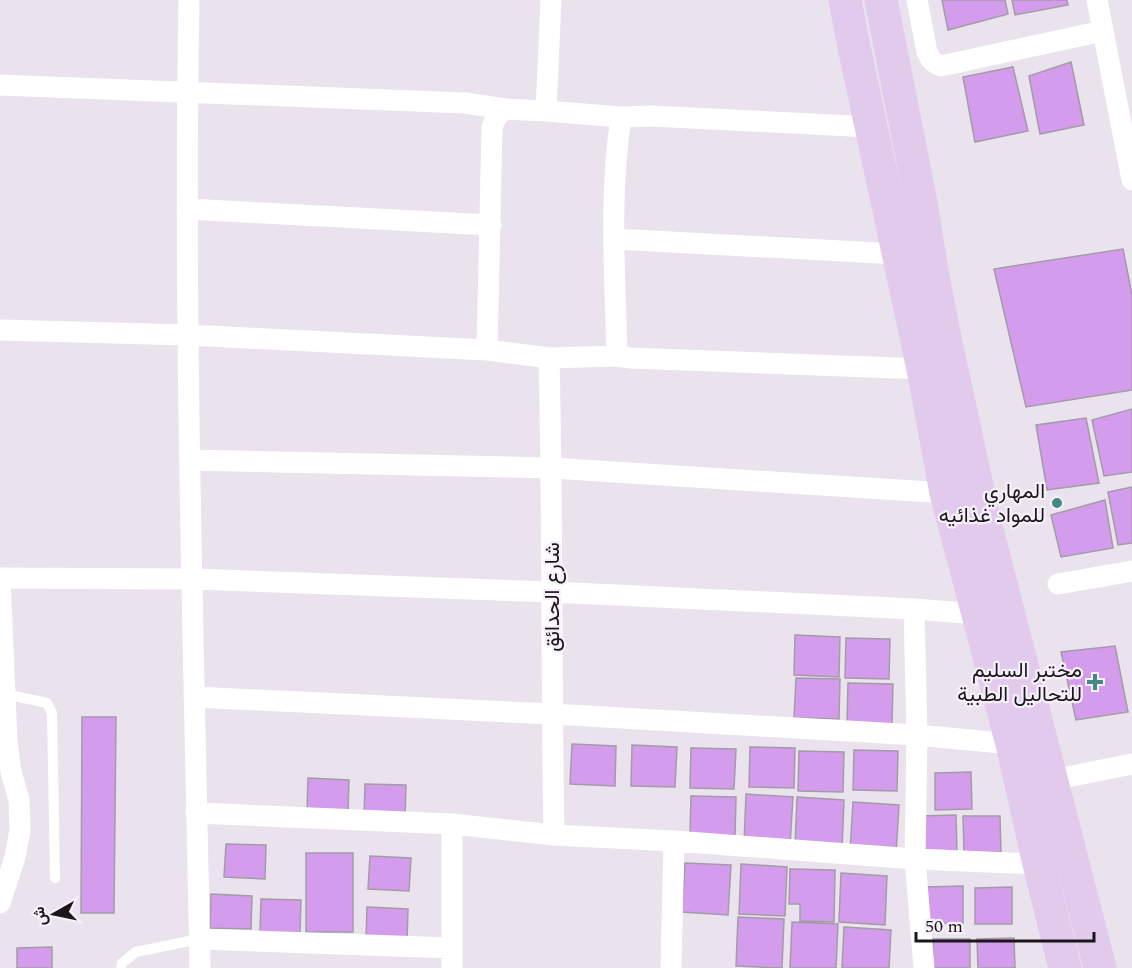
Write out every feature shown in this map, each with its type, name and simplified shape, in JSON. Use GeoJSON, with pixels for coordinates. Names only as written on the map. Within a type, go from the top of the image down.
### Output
{"type":"FeatureCollection","features":[{"type":"Feature","properties":{"kind":"main road"},"geometry":{"type":"LineString","coordinates":[[845,0],[923,369],[946,493],[1012,744],[1065,968]]}},
{"type":"Feature","properties":{"kind":"main road"},"geometry":{"type":"LineString","coordinates":[[880,0],[964,430],[984,518],[1100,968]]}},
{"type":"Feature","properties":{"kind":"street"},"geometry":{"type":"LineString","coordinates":[[189,0],[188,335],[200,968]]}},
{"type":"Feature","properties":{"kind":"street"},"geometry":{"type":"LineString","coordinates":[[546,111],[551,0]]}},
{"type":"Feature","properties":{"kind":"street"},"geometry":{"type":"LineString","coordinates":[[917,0],[927,52],[935,64],[941,66],[1103,31]]}},
{"type":"Feature","properties":{"kind":"street"},"geometry":{"type":"LineString","coordinates":[[1097,0],[1126,120],[1132,180]]}},
{"type":"Feature","properties":{"kind":"street"},"geometry":{"type":"LineString","coordinates":[[0,85],[465,103],[505,109],[621,117],[652,116],[871,127]]}},
{"type":"Feature","properties":{"kind":"street"},"geometry":{"type":"LineString","coordinates":[[488,350],[491,135],[497,116],[505,109]]}},
{"type":"Feature","properties":{"kind":"street"},"geometry":{"type":"LineString","coordinates":[[617,356],[614,240],[617,147],[621,117]]}},
{"type":"Feature","properties":{"kind":"street"},"geometry":{"type":"LineString","coordinates":[[187,209],[491,225]]}},
{"type":"Feature","properties":{"kind":"street"},"geometry":{"type":"LineString","coordinates":[[614,240],[899,254]]}},
{"type":"Feature","properties":{"kind":"street"},"geometry":{"type":"LineString","coordinates":[[0,330],[188,335],[488,350],[549,358],[617,356],[923,369]]}},
{"type":"Feature","properties":{"kind":"street","name":"شارع الحدائق"},"geometry":{"type":"LineString","coordinates":[[549,358],[552,468],[554,835]]}},
{"type":"Feature","properties":{"kind":"street"},"geometry":{"type":"LineString","coordinates":[[190,460],[552,468],[946,493]]}},
{"type":"Feature","properties":{"kind":"street"},"geometry":{"type":"LineString","coordinates":[[1058,585],[1132,571]]}},
{"type":"Feature","properties":{"kind":"street"},"geometry":{"type":"LineString","coordinates":[[0,903],[15,857],[20,830],[19,800],[11,772],[7,742],[0,578],[192,579],[552,592],[978,614]]}},
{"type":"Feature","properties":{"kind":"street"},"geometry":{"type":"LineString","coordinates":[[914,609],[917,735],[915,859],[924,968]]}},
{"type":"Feature","properties":{"kind":"street"},"geometry":{"type":"LineString","coordinates":[[194,697],[552,714],[917,735],[1012,744]]}},
{"type":"Feature","properties":{"kind":"street"},"geometry":{"type":"LineString","coordinates":[[1052,780],[1132,764]]}},
{"type":"Feature","properties":{"kind":"street"},"geometry":{"type":"LineString","coordinates":[[196,813],[452,824],[554,835],[674,841],[915,859],[1039,864]]}},
{"type":"Feature","properties":{"kind":"street"},"geometry":{"type":"LineString","coordinates":[[199,939],[452,958],[452,824]]}},
{"type":"Feature","properties":{"kind":"street"},"geometry":{"type":"LineString","coordinates":[[674,841],[675,968]]}},
{"type":"Feature","properties":{"kind":"lane"},"geometry":{"type":"LineString","coordinates":[[5,694],[47,703],[52,713],[55,878]]}},
{"type":"Feature","properties":{"kind":"lane"},"geometry":{"type":"LineString","coordinates":[[121,968],[122,963],[136,951],[199,939]]}},
{"type":"Feature","properties":{"kind":"building"},"geometry":{"type":"Polygon","coordinates":[[[942,0],[1005,0],[1008,14],[948,30],[942,0]]]}},
{"type":"Feature","properties":{"kind":"building"},"geometry":{"type":"Polygon","coordinates":[[[1012,0],[1067,0],[1068,5],[1015,15],[1012,0]]]}},
{"type":"Feature","properties":{"kind":"building"},"geometry":{"type":"Polygon","coordinates":[[[1071,62],[1084,125],[1040,134],[1029,76],[1071,62]]]}},
{"type":"Feature","properties":{"kind":"building"},"geometry":{"type":"Polygon","coordinates":[[[1013,67],[1028,131],[975,142],[963,77],[1013,67]]]}},
{"type":"Feature","properties":{"kind":"building"},"geometry":{"type":"Polygon","coordinates":[[[1123,249],[1132,295],[1132,390],[1026,407],[994,269],[1123,249]]]}},
{"type":"Feature","properties":{"kind":"building"},"geometry":{"type":"Polygon","coordinates":[[[1132,409],[1132,472],[1104,476],[1092,420],[1132,409]]]}},
{"type":"Feature","properties":{"kind":"building"},"geometry":{"type":"Polygon","coordinates":[[[1086,418],[1099,483],[1047,490],[1036,425],[1086,418]]]}},
{"type":"Feature","properties":{"kind":"building"},"geometry":{"type":"Polygon","coordinates":[[[1132,487],[1132,543],[1118,545],[1108,492],[1132,487]]]}},
{"type":"Feature","properties":{"kind":"building"},"geometry":{"type":"Polygon","coordinates":[[[1105,500],[1113,548],[1061,557],[1051,515],[1105,500]]]}},
{"type":"Feature","properties":{"kind":"building"},"geometry":{"type":"Polygon","coordinates":[[[795,635],[840,637],[839,677],[794,675],[795,635]]]}},
{"type":"Feature","properties":{"kind":"building"},"geometry":{"type":"Polygon","coordinates":[[[846,638],[890,639],[889,679],[845,678],[846,638]]]}},
{"type":"Feature","properties":{"kind":"building","name":"مختبر السليم للتحاليل الطبية"},"geometry":{"type":"Polygon","coordinates":[[[1115,646],[1128,712],[1076,720],[1061,652],[1115,646]]]}},
{"type":"Feature","properties":{"kind":"building"},"geometry":{"type":"Polygon","coordinates":[[[796,678],[840,679],[839,719],[794,718],[796,678]]]}},
{"type":"Feature","properties":{"kind":"building"},"geometry":{"type":"Polygon","coordinates":[[[848,683],[893,684],[892,724],[847,723],[848,683]]]}},
{"type":"Feature","properties":{"kind":"building"},"geometry":{"type":"Polygon","coordinates":[[[82,717],[116,717],[114,913],[81,913],[82,717]]]}},
{"type":"Feature","properties":{"kind":"building"},"geometry":{"type":"Polygon","coordinates":[[[572,744],[616,746],[615,786],[570,784],[572,744]]]}},
{"type":"Feature","properties":{"kind":"building"},"geometry":{"type":"Polygon","coordinates":[[[632,745],[677,747],[675,787],[631,786],[632,745]]]}},
{"type":"Feature","properties":{"kind":"building"},"geometry":{"type":"Polygon","coordinates":[[[750,747],[795,748],[794,788],[749,787],[750,747]]]}},
{"type":"Feature","properties":{"kind":"building"},"geometry":{"type":"Polygon","coordinates":[[[691,748],[736,749],[734,789],[690,788],[691,748]]]}},
{"type":"Feature","properties":{"kind":"building"},"geometry":{"type":"Polygon","coordinates":[[[854,750],[898,751],[897,791],[853,790],[854,750]]]}},
{"type":"Feature","properties":{"kind":"building"},"geometry":{"type":"Polygon","coordinates":[[[799,751],[844,752],[843,792],[798,791],[799,751]]]}},
{"type":"Feature","properties":{"kind":"building"},"geometry":{"type":"Polygon","coordinates":[[[971,772],[972,809],[935,810],[935,773],[971,772]]]}},
{"type":"Feature","properties":{"kind":"building"},"geometry":{"type":"Polygon","coordinates":[[[308,778],[349,780],[348,813],[307,811],[308,778]]]}},
{"type":"Feature","properties":{"kind":"building"},"geometry":{"type":"Polygon","coordinates":[[[365,784],[406,785],[405,818],[364,817],[365,784]]]}},
{"type":"Feature","properties":{"kind":"building"},"geometry":{"type":"Polygon","coordinates":[[[746,794],[793,797],[790,846],[744,844],[746,794]]]}},
{"type":"Feature","properties":{"kind":"building"},"geometry":{"type":"Polygon","coordinates":[[[691,796],[736,797],[735,837],[690,836],[691,796]]]}},
{"type":"Feature","properties":{"kind":"building"},"geometry":{"type":"Polygon","coordinates":[[[797,797],[844,800],[842,849],[795,846],[797,797]]]}},
{"type":"Feature","properties":{"kind":"building"},"geometry":{"type":"Polygon","coordinates":[[[853,802],[899,805],[896,854],[850,852],[853,802]]]}},
{"type":"Feature","properties":{"kind":"building"},"geometry":{"type":"Polygon","coordinates":[[[956,815],[957,852],[920,852],[919,816],[956,815]]]}},
{"type":"Feature","properties":{"kind":"building"},"geometry":{"type":"Polygon","coordinates":[[[963,816],[1000,816],[1001,852],[964,853],[963,816]]]}},
{"type":"Feature","properties":{"kind":"building"},"geometry":{"type":"Polygon","coordinates":[[[226,844],[266,845],[265,879],[224,877],[226,844]]]}},
{"type":"Feature","properties":{"kind":"building"},"geometry":{"type":"Polygon","coordinates":[[[306,853],[353,853],[353,932],[306,932],[306,853]]]}},
{"type":"Feature","properties":{"kind":"building"},"geometry":{"type":"Polygon","coordinates":[[[370,856],[411,858],[409,891],[368,889],[370,856]]]}},
{"type":"Feature","properties":{"kind":"building"},"geometry":{"type":"Polygon","coordinates":[[[685,863],[731,865],[728,915],[682,912],[685,863]]]}},
{"type":"Feature","properties":{"kind":"building"},"geometry":{"type":"Polygon","coordinates":[[[741,864],[787,867],[785,916],[739,914],[741,864]]]}},
{"type":"Feature","properties":{"kind":"building"},"geometry":{"type":"Polygon","coordinates":[[[790,869],[835,870],[834,922],[800,921],[800,904],[789,904],[790,869]]]}},
{"type":"Feature","properties":{"kind":"building"},"geometry":{"type":"Polygon","coordinates":[[[841,873],[887,876],[885,925],[839,922],[841,873]]]}},
{"type":"Feature","properties":{"kind":"building"},"geometry":{"type":"Polygon","coordinates":[[[963,886],[963,923],[926,924],[926,887],[963,886]]]}},
{"type":"Feature","properties":{"kind":"building"},"geometry":{"type":"Polygon","coordinates":[[[1012,887],[1012,924],[975,924],[975,888],[1012,887]]]}},
{"type":"Feature","properties":{"kind":"building"},"geometry":{"type":"Polygon","coordinates":[[[211,894],[252,896],[251,929],[210,928],[211,894]]]}},
{"type":"Feature","properties":{"kind":"building"},"geometry":{"type":"Polygon","coordinates":[[[261,899],[301,900],[300,933],[260,932],[261,899]]]}},
{"type":"Feature","properties":{"kind":"building"},"geometry":{"type":"Polygon","coordinates":[[[367,907],[408,909],[407,942],[366,940],[367,907]]]}},
{"type":"Feature","properties":{"kind":"building"},"geometry":{"type":"Polygon","coordinates":[[[738,917],[784,919],[782,968],[736,966],[738,917]]]}},
{"type":"Feature","properties":{"kind":"building"},"geometry":{"type":"Polygon","coordinates":[[[792,922],[838,924],[836,968],[790,968],[792,922]]]}},
{"type":"Feature","properties":{"kind":"building"},"geometry":{"type":"Polygon","coordinates":[[[844,927],[891,930],[889,968],[842,968],[844,927]]]}},
{"type":"Feature","properties":{"kind":"building"},"geometry":{"type":"Polygon","coordinates":[[[1014,938],[1015,968],[978,968],[977,939],[1014,938]]]}},
{"type":"Feature","properties":{"kind":"building"},"geometry":{"type":"Polygon","coordinates":[[[933,939],[970,939],[970,968],[933,968],[933,939]]]}},
{"type":"Feature","properties":{"kind":"building"},"geometry":{"type":"Polygon","coordinates":[[[52,947],[52,968],[17,968],[17,948],[52,947]]]}},
{"type":"Feature","properties":{"kind":"place","name":"المهاري للمواد غذائيه"},"geometry":{"type":"Point","coordinates":[1057,503]}},
{"type":"Feature","properties":{"kind":"place","name":"مختبر السليم للتحاليل الطبية"},"geometry":{"type":"Point","coordinates":[1095,682]}}]}
